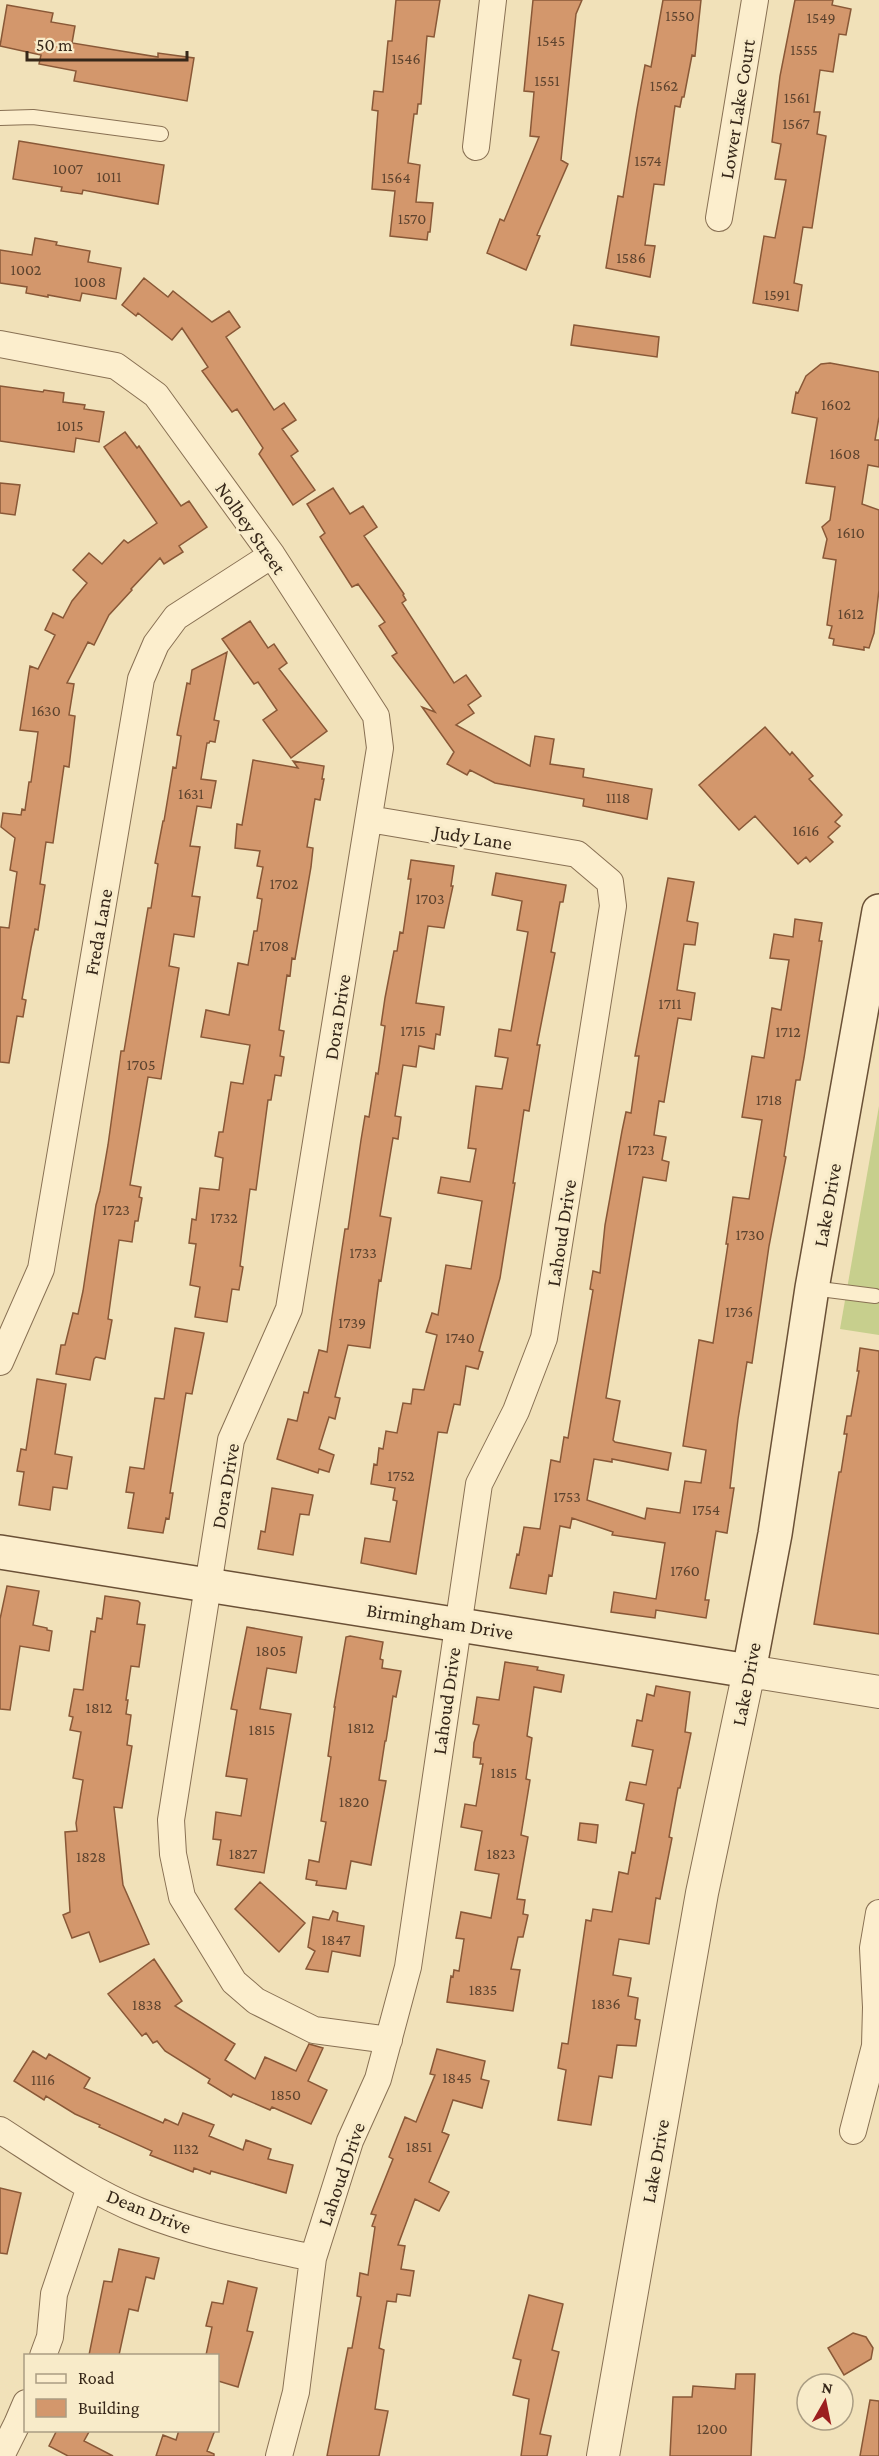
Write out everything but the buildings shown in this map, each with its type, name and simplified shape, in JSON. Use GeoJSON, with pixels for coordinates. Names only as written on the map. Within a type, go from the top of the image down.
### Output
{"type":"FeatureCollection","features":[{"type":"Feature","properties":{"kind":"main road","name":"Lake Drive"},"geometry":{"type":"LineString","coordinates":[[749,1671],[775,1534],[812,1288],[879,911]]}},
{"type":"Feature","properties":{"kind":"main road","name":"Birmingham Drive"},"geometry":{"type":"LineString","coordinates":[[0,1552],[749,1671]]}},
{"type":"Feature","properties":{"kind":"street"},"geometry":{"type":"LineString","coordinates":[[476,147],[493,0]]}},
{"type":"Feature","properties":{"kind":"street","name":"Lower Lake Court"},"geometry":{"type":"LineString","coordinates":[[719,218],[755,0]]}},
{"type":"Feature","properties":{"kind":"street","name":"Nolbey Street"},"geometry":{"type":"LineString","coordinates":[[0,344],[116,366],[156,395],[272,555],[376,716],[380,748],[369,819]]}},
{"type":"Feature","properties":{"kind":"street","name":"Freda Lane"},"geometry":{"type":"LineString","coordinates":[[0,1362],[40,1269],[141,679],[156,644],[176,617],[272,555]]}},
{"type":"Feature","properties":{"kind":"street","name":"Judy Lane"},"geometry":{"type":"LineString","coordinates":[[369,819],[577,854]]}},
{"type":"Feature","properties":{"kind":"street","name":"Dora Drive"},"geometry":{"type":"LineString","coordinates":[[369,819],[289,1309],[231,1440],[171,1820],[173,1854],[182,1898],[234,1982],[256,2001],[314,2030],[389,2040]]}},
{"type":"Feature","properties":{"kind":"street","name":"Lahoud Drive"},"geometry":{"type":"LineString","coordinates":[[279,2456],[296,2392],[313,2258],[350,2141],[378,2079],[408,1967],[479,1484],[516,1411],[544,1338],[613,906],[609,882],[577,854]]}},
{"type":"Feature","properties":{"kind":"street","name":"Birmingham Drive"},"geometry":{"type":"LineString","coordinates":[[749,1671],[879,1692]]}},
{"type":"Feature","properties":{"kind":"street","name":"Lake Drive"},"geometry":{"type":"LineString","coordinates":[[603,2456],[700,1904],[749,1671]]}},
{"type":"Feature","properties":{"kind":"street"},"geometry":{"type":"LineString","coordinates":[[853,2131],[875,2046],[873,1948],[879,1913]]}},
{"type":"Feature","properties":{"kind":"street","name":"Dean Drive"},"geometry":{"type":"LineString","coordinates":[[0,2130],[90,2187],[139,2211],[208,2234],[313,2258]]}},
{"type":"Feature","properties":{"kind":"street"},"geometry":{"type":"LineString","coordinates":[[43,2354],[50,2337],[54,2294],[90,2187]]}},
{"type":"Feature","properties":{"kind":"street"},"geometry":{"type":"LineString","coordinates":[[1,2456],[24,2408]]}},
{"type":"Feature","properties":{"kind":"lane"},"geometry":{"type":"LineString","coordinates":[[0,118],[33,117],[160,134]]}},
{"type":"Feature","properties":{"kind":"lane"},"geometry":{"type":"LineString","coordinates":[[812,1288],[875,1296]]}},
{"type":"Feature","properties":{"kind":"green space"},"geometry":{"type":"Polygon","coordinates":[[[879,1106],[879,1335],[840,1329],[879,1106]]]}}]}
